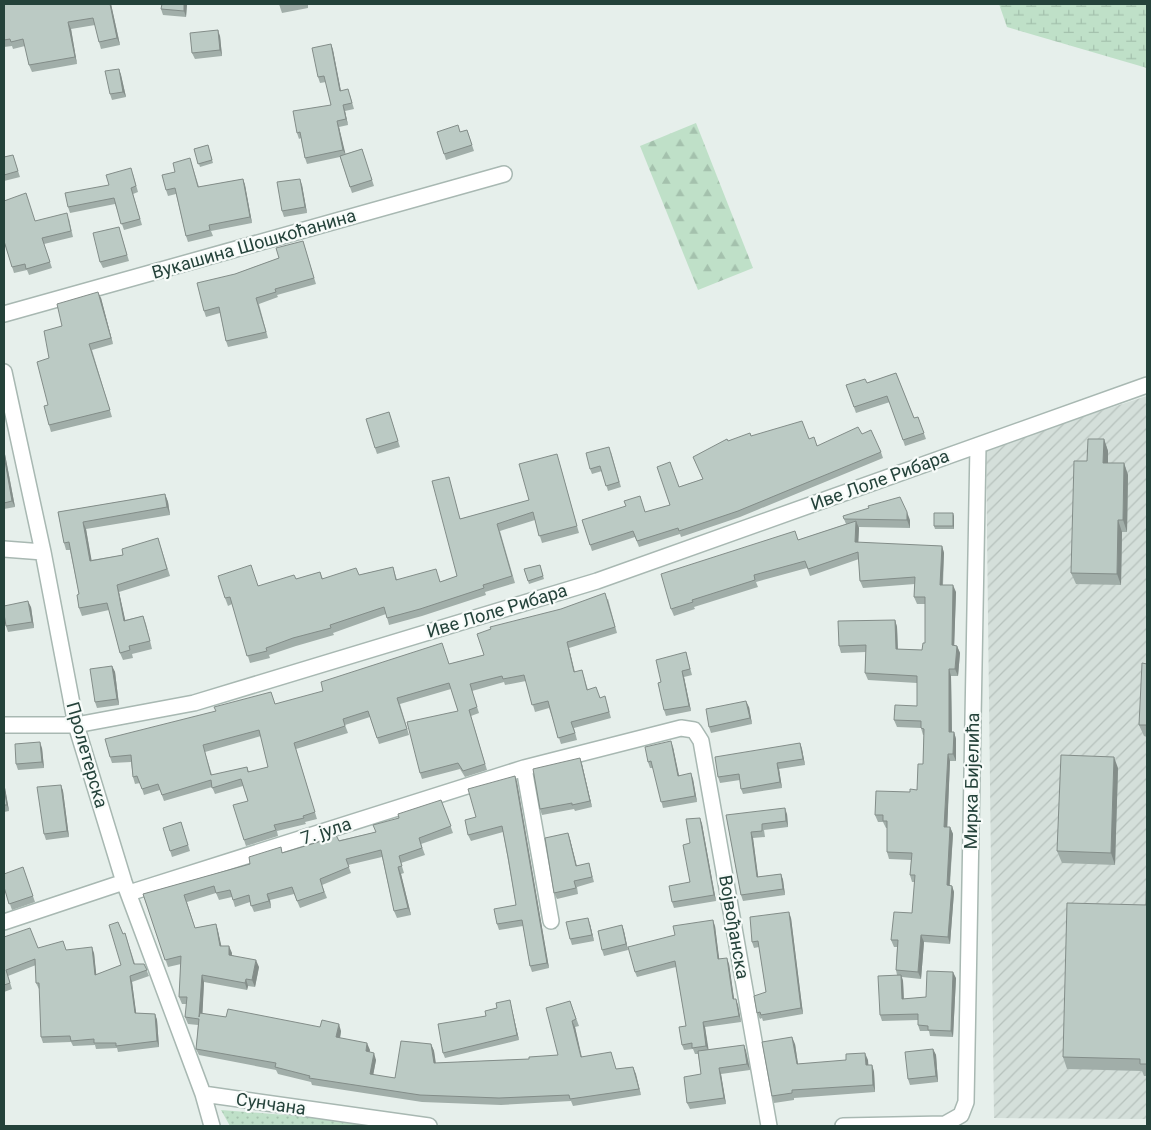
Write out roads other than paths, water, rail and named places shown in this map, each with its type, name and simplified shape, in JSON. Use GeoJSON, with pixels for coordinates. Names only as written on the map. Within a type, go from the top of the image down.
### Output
{"type":"FeatureCollection","features":[{"type":"Feature","properties":{"kind":"street","name":"Вукашина Шошкоћанина"},"geometry":{"type":"LineString","coordinates":[[4,314],[504,174]]}},
{"type":"Feature","properties":{"kind":"street","name":"Пролетерска"},"geometry":{"type":"LineString","coordinates":[[4,372],[43,552],[76,725],[126,888],[203,1094],[212,1126]]}},
{"type":"Feature","properties":{"kind":"street","name":"Иве Лоле Рибара"},"geometry":{"type":"LineString","coordinates":[[4,724],[76,725],[194,703],[597,581],[1147,385]]}},
{"type":"Feature","properties":{"kind":"street","name":"Мирка Бијелића"},"geometry":{"type":"LineString","coordinates":[[843,1126],[945,1124],[961,1115],[966,1092],[978,446]]}},
{"type":"Feature","properties":{"kind":"street"},"geometry":{"type":"LineString","coordinates":[[4,549],[43,552]]}},
{"type":"Feature","properties":{"kind":"street","name":"7. јула"},"geometry":{"type":"LineString","coordinates":[[4,922],[126,888],[524,768],[681,728],[694,730]]}},
{"type":"Feature","properties":{"kind":"street","name":"Војвођанска"},"geometry":{"type":"LineString","coordinates":[[694,730],[701,741],[769,1126]]}},
{"type":"Feature","properties":{"kind":"street"},"geometry":{"type":"LineString","coordinates":[[524,768],[551,921]]}},
{"type":"Feature","properties":{"kind":"street","name":"Сунчана"},"geometry":{"type":"LineString","coordinates":[[203,1094],[429,1126]]}}]}
